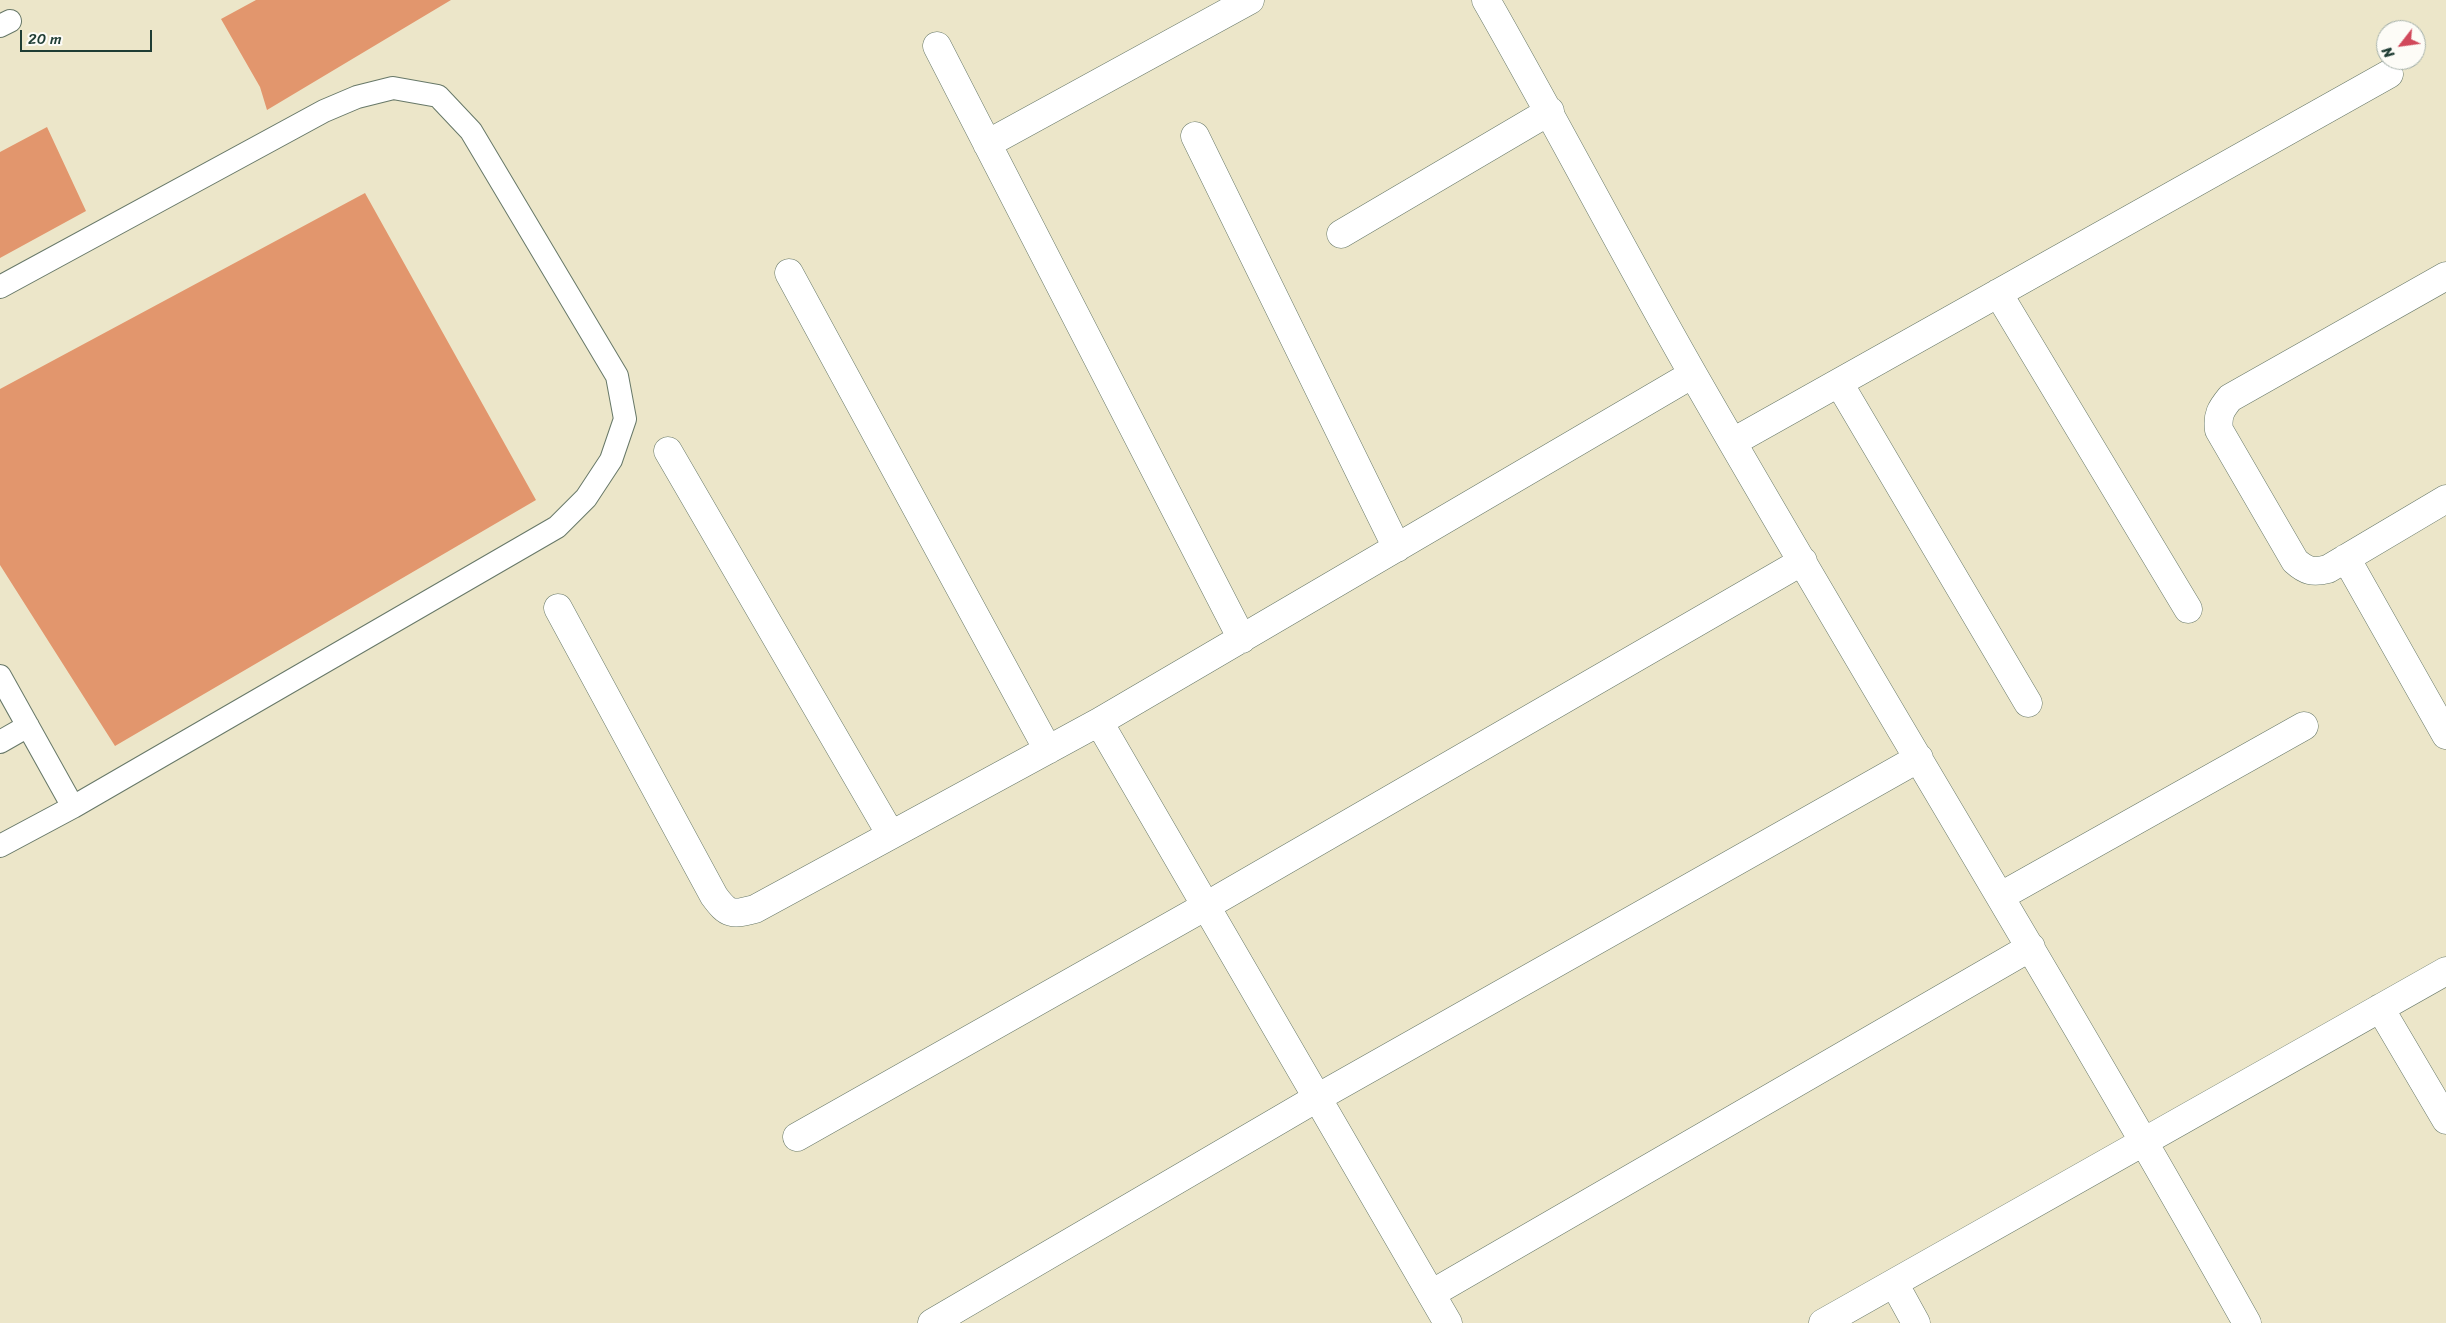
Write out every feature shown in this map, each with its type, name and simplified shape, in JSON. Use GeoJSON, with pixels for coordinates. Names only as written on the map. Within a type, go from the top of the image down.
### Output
{"type":"FeatureCollection","features":[{"type":"Feature","properties":{"kind":"street"},"geometry":{"type":"LineString","coordinates":[[987,144],[1250,0]]}},
{"type":"Feature","properties":{"kind":"street"},"geometry":{"type":"LineString","coordinates":[[1486,0],[1550,111],[1693,374],[2145,1142],[2247,1323]]}},
{"type":"Feature","properties":{"kind":"street"},"geometry":{"type":"LineString","coordinates":[[937,46],[1242,639]]}},
{"type":"Feature","properties":{"kind":"street"},"geometry":{"type":"LineString","coordinates":[[1733,442],[2389,74]]}},
{"type":"Feature","properties":{"kind":"street"},"geometry":{"type":"LineString","coordinates":[[1341,234],[1550,111]]}},
{"type":"Feature","properties":{"kind":"street"},"geometry":{"type":"LineString","coordinates":[[1195,136],[1397,548]]}},
{"type":"Feature","properties":{"kind":"street"},"geometry":{"type":"LineString","coordinates":[[789,272],[1048,750]]}},
{"type":"Feature","properties":{"kind":"street"},"geometry":{"type":"LineString","coordinates":[[2446,276],[2230,398],[2220,409],[2217,420],[2219,430],[2295,561],[2304,570],[2316,572],[2328,569],[2446,499]]}},
{"type":"Feature","properties":{"kind":"street"},"geometry":{"type":"LineString","coordinates":[[1998,293],[2188,609]]}},
{"type":"Feature","properties":{"kind":"street"},"geometry":{"type":"LineString","coordinates":[[558,608],[714,896],[724,910],[736,914],[755,909],[1099,722],[1693,374]]}},
{"type":"Feature","properties":{"kind":"street"},"geometry":{"type":"LineString","coordinates":[[1839,383],[2028,703]]}},
{"type":"Feature","properties":{"kind":"street"},"geometry":{"type":"LineString","coordinates":[[668,451],[891,835]]}},
{"type":"Feature","properties":{"kind":"street"},"geometry":{"type":"LineString","coordinates":[[2346,558],[2446,735]]}},
{"type":"Feature","properties":{"kind":"street"},"geometry":{"type":"LineString","coordinates":[[797,1137],[1206,906],[1804,561]]}},
{"type":"Feature","properties":{"kind":"street"},"geometry":{"type":"LineString","coordinates":[[1099,722],[1448,1323]]}},
{"type":"Feature","properties":{"kind":"street"},"geometry":{"type":"LineString","coordinates":[[2001,896],[2304,726]]}},
{"type":"Feature","properties":{"kind":"street"},"geometry":{"type":"LineString","coordinates":[[932,1323],[1317,1098],[1919,758]]}},
{"type":"Feature","properties":{"kind":"street"},"geometry":{"type":"LineString","coordinates":[[1431,1294],[2030,947]]}},
{"type":"Feature","properties":{"kind":"street"},"geometry":{"type":"LineString","coordinates":[[1823,1323],[2446,971]]}},
{"type":"Feature","properties":{"kind":"street"},"geometry":{"type":"LineString","coordinates":[[2380,1008],[2446,1120]]}},
{"type":"Feature","properties":{"kind":"street"},"geometry":{"type":"LineString","coordinates":[[1894,1283],[1916,1323]]}},
{"type":"Feature","properties":{"kind":"lane"},"geometry":{"type":"LineString","coordinates":[[0,287],[324,111],[358,97],[393,88],[438,96],[471,131],[617,376],[625,419],[611,460],[586,498],[556,527],[73,806],[0,846]]}},
{"type":"Feature","properties":{"kind":"lane"},"geometry":{"type":"LineString","coordinates":[[0,676],[73,806]]}},
{"type":"Feature","properties":{"kind":"lane"},"geometry":{"type":"LineString","coordinates":[[0,742],[28,726]]}},
{"type":"Feature","properties":{"kind":"building"},"geometry":{"type":"Polygon","coordinates":[[[256,0],[451,0],[267,110],[260,87],[221,19],[256,0]]]}},
{"type":"Feature","properties":{"kind":"building"},"geometry":{"type":"Polygon","coordinates":[[[47,127],[86,211],[0,258],[0,152],[47,127]]]}},
{"type":"Feature","properties":{"kind":"building"},"geometry":{"type":"Polygon","coordinates":[[[365,193],[536,500],[115,746],[0,565],[0,389],[365,193]]]}}]}
